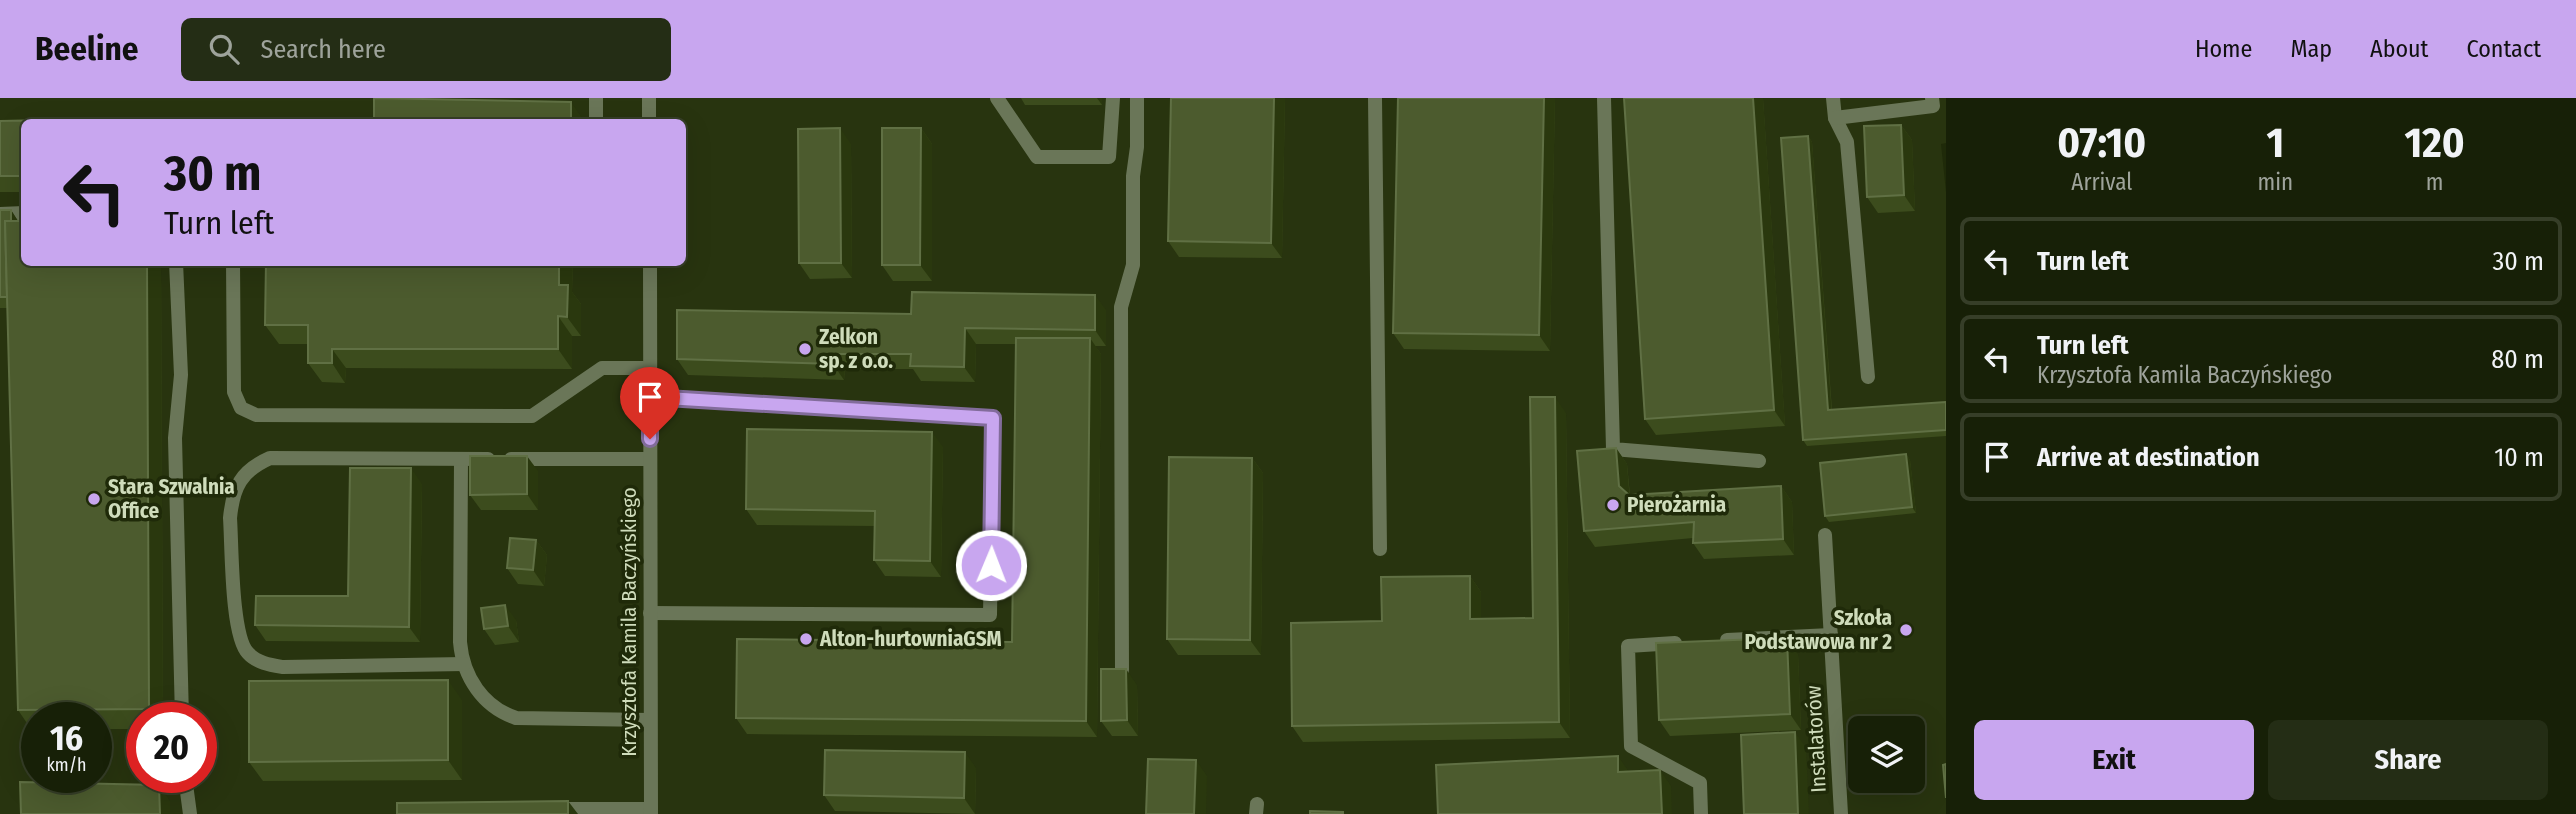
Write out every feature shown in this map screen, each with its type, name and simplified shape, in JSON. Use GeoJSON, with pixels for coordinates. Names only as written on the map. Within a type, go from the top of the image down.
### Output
{"type":"FeatureCollection","features":[{"type":"Feature","properties":{"kind":"street"},"geometry":{"type":"LineString","coordinates":[[596,98],[596,119]]}},
{"type":"Feature","properties":{"kind":"street"},"geometry":{"type":"LineString","coordinates":[[649,98],[649,119]]}},
{"type":"Feature","properties":{"kind":"street"},"geometry":{"type":"LineString","coordinates":[[997,98],[1037,157],[1110,157],[1113,98]]}},
{"type":"Feature","properties":{"kind":"street"},"geometry":{"type":"LineString","coordinates":[[1122,670],[1121,307],[1133,265],[1137,98]]}},
{"type":"Feature","properties":{"kind":"street"},"geometry":{"type":"LineString","coordinates":[[1375,98],[1380,549]]}},
{"type":"Feature","properties":{"kind":"street"},"geometry":{"type":"LineString","coordinates":[[1604,98],[1613,449],[1759,461]]}},
{"type":"Feature","properties":{"kind":"street"},"geometry":{"type":"LineString","coordinates":[[1833,98],[1835,118],[1847,142],[1868,377]]}},
{"type":"Feature","properties":{"kind":"street"},"geometry":{"type":"LineString","coordinates":[[1835,118],[1933,106],[1932,98]]}},
{"type":"Feature","properties":{"kind":"street"},"geometry":{"type":"LineString","coordinates":[[0,214],[21,213]]}},
{"type":"Feature","properties":{"kind":"street"},"geometry":{"type":"LineString","coordinates":[[176,266],[181,375],[175,438],[182,702]]}},
{"type":"Feature","properties":{"kind":"street"},"geometry":{"type":"LineString","coordinates":[[233,266],[234,393],[241,408],[256,415],[532,416],[602,368],[650,368]]}},
{"type":"Feature","properties":{"kind":"street","name":"Krzysztofa Kamila Baczyńskiego"},"geometry":{"type":"LineString","coordinates":[[650,266],[651,811]]}},
{"type":"Feature","properties":{"kind":"street"},"geometry":{"type":"LineString","coordinates":[[650,397],[993,418],[990,615],[650,613]]}},
{"type":"Feature","properties":{"kind":"street"},"geometry":{"type":"LineString","coordinates":[[464,664],[283,667],[256,660],[248,653],[238,633],[230,518],[235,488],[257,464],[270,458],[650,459]]}},
{"type":"Feature","properties":{"kind":"street"},"geometry":{"type":"LineString","coordinates":[[461,459],[460,642],[464,664],[482,696],[502,713],[516,718],[650,720]]}},
{"type":"Feature","properties":{"kind":"street","name":"Instalatorów"},"geometry":{"type":"LineString","coordinates":[[1825,536],[1841,814]]}},
{"type":"Feature","properties":{"kind":"street"},"geometry":{"type":"LineString","coordinates":[[1701,814],[1700,783],[1631,746],[1628,646],[1831,635]]}},
{"type":"Feature","properties":{"kind":"street"},"geometry":{"type":"LineString","coordinates":[[187,793],[190,814]]}},
{"type":"Feature","properties":{"kind":"street"},"geometry":{"type":"LineString","coordinates":[[537,809],[651,811]]}},
{"type":"Feature","properties":{"kind":"shaded area"},"geometry":{"type":"Polygon","coordinates":[[[0,98],[1946,98],[1946,143],[1941,144],[1946,192],[1946,814],[0,814],[0,98]]]}},
{"type":"Feature","properties":{"kind":"building"},"geometry":{"type":"Polygon","coordinates":[[[374,98],[571,102],[571,119],[374,119],[374,98]]]}},
{"type":"Feature","properties":{"kind":"building"},"geometry":{"type":"Polygon","coordinates":[[[1171,98],[1274,98],[1271,243],[1168,241],[1171,98]]]}},
{"type":"Feature","properties":{"kind":"building"},"geometry":{"type":"Polygon","coordinates":[[[1398,98],[1544,98],[1539,335],[1393,333],[1398,98]]]}},
{"type":"Feature","properties":{"kind":"building"},"geometry":{"type":"Polygon","coordinates":[[[1624,98],[1753,98],[1774,410],[1645,419],[1624,98]]]}},
{"type":"Feature","properties":{"kind":"building"},"geometry":{"type":"Polygon","coordinates":[[[0,121],[21,121],[21,176],[0,176],[0,121]]]}},
{"type":"Feature","properties":{"kind":"building"},"geometry":{"type":"Polygon","coordinates":[[[1901,125],[1904,195],[1867,197],[1864,126],[1901,125]]]}},
{"type":"Feature","properties":{"kind":"building"},"geometry":{"type":"Polygon","coordinates":[[[840,128],[841,263],[799,263],[798,129],[840,128]]]}},
{"type":"Feature","properties":{"kind":"building"},"geometry":{"type":"Polygon","coordinates":[[[882,128],[921,128],[920,265],[882,265],[882,128]]]}},
{"type":"Feature","properties":{"kind":"building"},"geometry":{"type":"Polygon","coordinates":[[[1808,136],[1828,410],[1946,402],[1946,430],[1803,440],[1781,138],[1808,136]]]}},
{"type":"Feature","properties":{"kind":"building"},"geometry":{"type":"Polygon","coordinates":[[[0,210],[11,210],[11,221],[5,221],[7,297],[0,297],[0,210]]]}},
{"type":"Feature","properties":{"kind":"building","name":"Stara Szwalnia Office"},"geometry":{"type":"Polygon","coordinates":[[[5,221],[21,221],[21,266],[147,266],[149,702],[126,702],[126,709],[112,709],[112,702],[21,702],[21,710],[18,710],[5,221]]]}},
{"type":"Feature","properties":{"kind":"building"},"geometry":{"type":"Polygon","coordinates":[[[266,266],[559,266],[559,285],[568,285],[567,317],[558,316],[558,349],[332,349],[332,363],[308,363],[308,325],[265,325],[266,266]]]}},
{"type":"Feature","properties":{"kind":"building"},"geometry":{"type":"Polygon","coordinates":[[[912,292],[1095,295],[1095,330],[965,328],[964,367],[910,366],[911,354],[834,354],[833,364],[677,359],[677,310],[911,314],[912,292]]]}},
{"type":"Feature","properties":{"kind":"building"},"geometry":{"type":"Polygon","coordinates":[[[1016,338],[1090,338],[1086,721],[736,718],[737,639],[1012,642],[1016,338]]]}},
{"type":"Feature","properties":{"kind":"building"},"geometry":{"type":"Polygon","coordinates":[[[1530,397],[1555,397],[1559,722],[1292,726],[1291,623],[1382,621],[1381,577],[1470,576],[1470,619],[1533,618],[1530,397]]]}},
{"type":"Feature","properties":{"kind":"building"},"geometry":{"type":"Polygon","coordinates":[[[747,429],[932,432],[930,561],[874,560],[875,511],[746,509],[747,429]]]}},
{"type":"Feature","properties":{"kind":"building"},"geometry":{"type":"Polygon","coordinates":[[[1616,448],[1619,486],[1629,495],[1781,486],[1783,539],[1693,543],[1694,522],[1584,531],[1577,451],[1616,448]]]}},
{"type":"Feature","properties":{"kind":"building"},"geometry":{"type":"Polygon","coordinates":[[[1906,454],[1912,507],[1825,516],[1820,463],[1906,454]]]}},
{"type":"Feature","properties":{"kind":"building"},"geometry":{"type":"Polygon","coordinates":[[[470,456],[527,456],[527,494],[470,495],[470,456]]]}},
{"type":"Feature","properties":{"kind":"building"},"geometry":{"type":"Polygon","coordinates":[[[1169,457],[1252,458],[1250,640],[1167,639],[1169,457]]]}},
{"type":"Feature","properties":{"kind":"building"},"geometry":{"type":"Polygon","coordinates":[[[350,468],[411,468],[409,627],[255,625],[256,596],[348,596],[350,468]]]}},
{"type":"Feature","properties":{"kind":"building"},"geometry":{"type":"Polygon","coordinates":[[[510,538],[536,540],[533,570],[507,568],[510,538]]]}},
{"type":"Feature","properties":{"kind":"building"},"geometry":{"type":"Polygon","coordinates":[[[505,605],[508,626],[484,629],[481,608],[505,605]]]}},
{"type":"Feature","properties":{"kind":"building"},"geometry":{"type":"Polygon","coordinates":[[[1787,638],[1790,714],[1659,720],[1656,643],[1787,638]]]}},
{"type":"Feature","properties":{"kind":"building"},"geometry":{"type":"Polygon","coordinates":[[[1101,669],[1126,669],[1127,720],[1101,721],[1101,669]]]}},
{"type":"Feature","properties":{"kind":"building"},"geometry":{"type":"Polygon","coordinates":[[[448,680],[448,760],[249,762],[249,681],[448,680]]]}},
{"type":"Feature","properties":{"kind":"building"},"geometry":{"type":"Polygon","coordinates":[[[1795,732],[1798,814],[1744,814],[1741,735],[1795,732]]]}},
{"type":"Feature","properties":{"kind":"building"},"geometry":{"type":"Polygon","coordinates":[[[825,750],[965,752],[964,798],[824,795],[825,750]]]}},
{"type":"Feature","properties":{"kind":"building"},"geometry":{"type":"Polygon","coordinates":[[[1618,756],[1618,772],[1660,770],[1662,814],[1438,814],[1436,765],[1618,756]]]}},
{"type":"Feature","properties":{"kind":"building"},"geometry":{"type":"Polygon","coordinates":[[[1148,759],[1196,760],[1194,814],[1146,814],[1148,759]]]}},
{"type":"Feature","properties":{"kind":"building"},"geometry":{"type":"Polygon","coordinates":[[[1946,764],[1946,798],[1943,765],[1946,764]]]}},
{"type":"Feature","properties":{"kind":"building"},"geometry":{"type":"Polygon","coordinates":[[[20,782],[21,793],[112,793],[112,784],[126,784],[126,793],[159,793],[160,814],[21,814],[20,782]]]}},
{"type":"Feature","properties":{"kind":"building"},"geometry":{"type":"Polygon","coordinates":[[[568,801],[568,814],[397,814],[397,803],[568,801]]]}},
{"type":"Feature","properties":{"kind":"building"},"geometry":{"type":"Polygon","coordinates":[[[1310,811],[1343,812],[1343,814],[1310,814],[1310,811]]]}},
{"type":"Feature","properties":{"kind":"place","name":"Zelkon sp. z o.o."},"geometry":{"type":"Point","coordinates":[805,349]}},
{"type":"Feature","properties":{"kind":"place","name":"Stara Szwalnia Office"},"geometry":{"type":"Point","coordinates":[94,499]}},
{"type":"Feature","properties":{"kind":"place","name":"Pierożarnia"},"geometry":{"type":"Point","coordinates":[1613,505]}},
{"type":"Feature","properties":{"kind":"place","name":"Szkoła Podstawowa nr 2"},"geometry":{"type":"Point","coordinates":[1906,630]}},
{"type":"Feature","properties":{"kind":"place","name":"Alton-hurtowniaGSM"},"geometry":{"type":"Point","coordinates":[806,639]}},
{"type":"Feature","properties":{"kind":"route"},"geometry":{"type":"LineString","coordinates":[[650,439],[650,397],[993,418],[991,565]]}}]}
